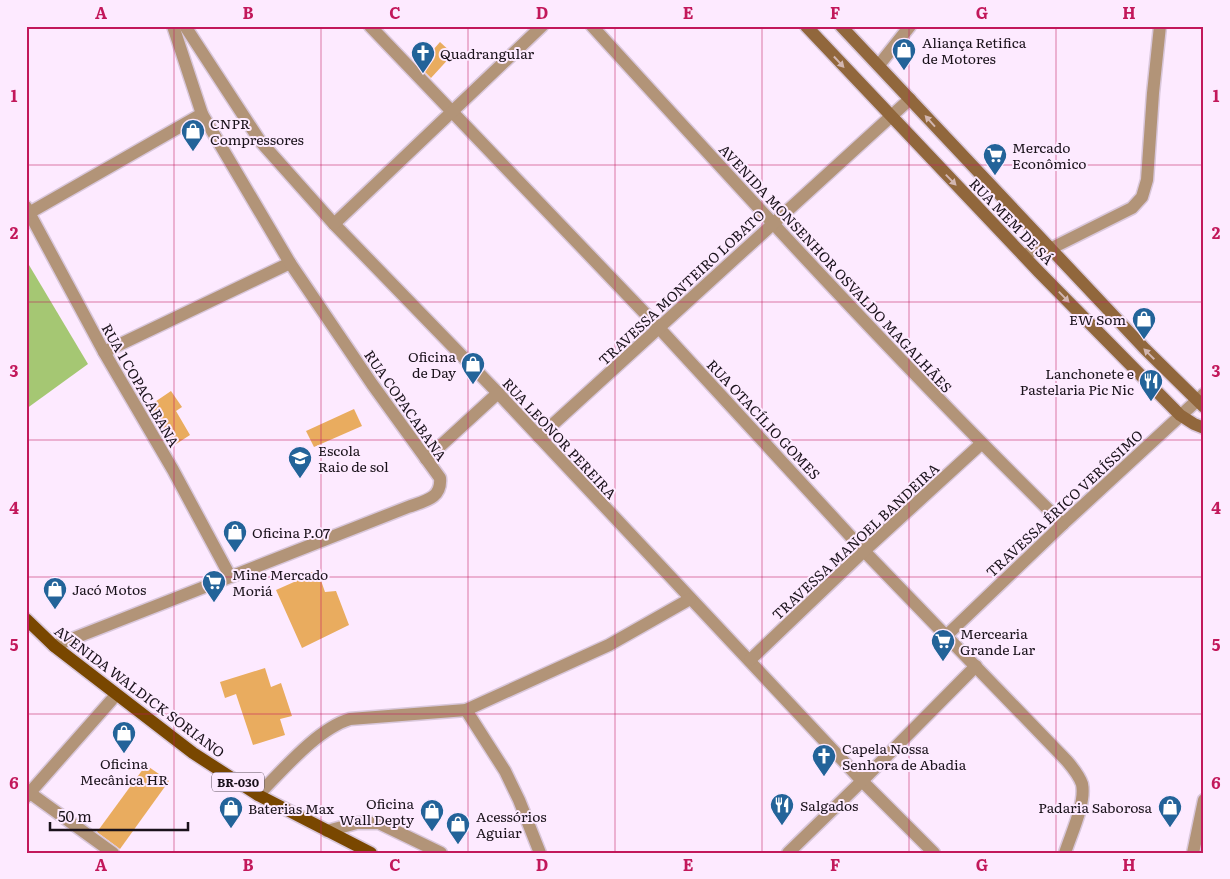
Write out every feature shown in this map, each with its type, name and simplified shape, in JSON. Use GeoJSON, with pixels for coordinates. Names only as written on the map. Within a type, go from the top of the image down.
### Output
{"type":"FeatureCollection","features":[{"type":"Feature","properties":{"kind":"main road","name":"AVENIDA WALDICK SORIANO"},"geometry":{"type":"LineString","coordinates":[[26,619],[54,646],[193,753],[258,795],[371,853]]}},
{"type":"Feature","properties":{"kind":"street","name":"RUA COPACABANA"},"geometry":{"type":"LineString","coordinates":[[54,646],[432,498],[441,487],[440,478],[372,384],[290,263],[202,114],[173,26]]}},
{"type":"Feature","properties":{"kind":"street","name":"RUA LEONOR PEREIRA"},"geometry":{"type":"LineString","coordinates":[[185,26],[260,141],[334,224],[539,436],[862,781],[934,853]]}},
{"type":"Feature","properties":{"kind":"street","name":"RUA OTACÍLIO GOMES"},"geometry":{"type":"LineString","coordinates":[[370,26],[659,328],[864,551],[1067,761],[1078,775],[1082,785],[1082,795],[1065,853]]}},
{"type":"Feature","properties":{"kind":"street"},"geometry":{"type":"LineString","coordinates":[[334,224],[542,26]]}},
{"type":"Feature","properties":{"kind":"street","name":"AVENIDA MONSENHOR OSVALDO MAGALHÃES"},"geometry":{"type":"LineString","coordinates":[[592,26],[772,223],[982,444],[1063,524]]}},
{"type":"Feature","properties":{"kind":"street","name":"RUA MEM DE SÁ"},"geometry":{"type":"LineString","coordinates":[[806,26],[890,116],[1180,415],[1204,428]]}},
{"type":"Feature","properties":{"kind":"street","name":"RUA MEM DE SÁ"},"geometry":{"type":"LineString","coordinates":[[841,26],[1046,246],[1201,401]]}},
{"type":"Feature","properties":{"kind":"street"},"geometry":{"type":"LineString","coordinates":[[879,65],[910,26]]}},
{"type":"Feature","properties":{"kind":"street"},"geometry":{"type":"LineString","coordinates":[[1025,256],[1132,208],[1142,197],[1147,180],[1160,26]]}},
{"type":"Feature","properties":{"kind":"street","name":"TRAVESSA MONTEIRO LOBATO"},"geometry":{"type":"LineString","coordinates":[[539,436],[910,99]]}},
{"type":"Feature","properties":{"kind":"street"},"geometry":{"type":"LineString","coordinates":[[28,210],[202,114]]}},
{"type":"Feature","properties":{"kind":"street","name":"RUA 1 COPACABANA"},"geometry":{"type":"LineString","coordinates":[[28,210],[104,352],[173,470],[230,576]]}},
{"type":"Feature","properties":{"kind":"street"},"geometry":{"type":"LineString","coordinates":[[104,352],[290,263]]}},
{"type":"Feature","properties":{"kind":"street"},"geometry":{"type":"LineString","coordinates":[[426,459],[498,393]]}},
{"type":"Feature","properties":{"kind":"street","name":"TRAVESSA ÉRICO VERÍSSIMO"},"geometry":{"type":"LineString","coordinates":[[947,636],[1180,415],[1201,401]]}},
{"type":"Feature","properties":{"kind":"street","name":"TRAVESSA MANOEL BANDEIRA"},"geometry":{"type":"LineString","coordinates":[[750,660],[864,551],[982,444]]}},
{"type":"Feature","properties":{"kind":"street"},"geometry":{"type":"LineString","coordinates":[[258,795],[319,736],[341,722],[350,719],[466,710],[609,646],[690,599]]}},
{"type":"Feature","properties":{"kind":"street"},"geometry":{"type":"LineString","coordinates":[[788,853],[976,666]]}},
{"type":"Feature","properties":{"kind":"street"},"geometry":{"type":"LineString","coordinates":[[113,853],[28,795],[116,695]]}},
{"type":"Feature","properties":{"kind":"street"},"geometry":{"type":"LineString","coordinates":[[466,710],[505,771],[540,853]]}},
{"type":"Feature","properties":{"kind":"street"},"geometry":{"type":"LineString","coordinates":[[1192,853],[1204,800]]}},
{"type":"Feature","properties":{"kind":"street"},"geometry":{"type":"LineString","coordinates":[[327,831],[357,823],[379,823],[441,853]]}},
{"type":"Feature","properties":{"kind":"green space"},"geometry":{"type":"Polygon","coordinates":[[[26,260],[88,364],[26,409],[26,260]]]}},
{"type":"Feature","properties":{"kind":"building"},"geometry":{"type":"Polygon","coordinates":[[[440,42],[453,54],[431,78],[419,66],[440,42]]]}},
{"type":"Feature","properties":{"kind":"building"},"geometry":{"type":"Polygon","coordinates":[[[171,391],[182,407],[176,411],[190,435],[170,448],[146,408],[171,391]]]}},
{"type":"Feature","properties":{"kind":"building"},"geometry":{"type":"Polygon","coordinates":[[[354,409],[362,426],[314,447],[306,431],[354,409]]]}},
{"type":"Feature","properties":{"kind":"building"},"geometry":{"type":"Polygon","coordinates":[[[310,572],[318,572],[325,592],[336,591],[349,625],[302,648],[276,590],[310,572]]]}},
{"type":"Feature","properties":{"kind":"building"},"geometry":{"type":"Polygon","coordinates":[[[265,668],[271,687],[281,683],[292,716],[280,719],[285,735],[253,745],[236,694],[225,698],[220,682],[265,668]]]}},
{"type":"Feature","properties":{"kind":"building"},"geometry":{"type":"Polygon","coordinates":[[[146,765],[169,781],[120,849],[97,832],[146,765]]]}},
{"type":"Feature","properties":{"kind":"place","name":"Aliança Retifica de Motores"},"geometry":{"type":"Point","coordinates":[904,71]}},
{"type":"Feature","properties":{"kind":"place","name":"Quadrangular"},"geometry":{"type":"Point","coordinates":[423,74]}},
{"type":"Feature","properties":{"kind":"place","name":"CNPR Compressores"},"geometry":{"type":"Point","coordinates":[193,152]}},
{"type":"Feature","properties":{"kind":"place","name":"Mercado Econômico"},"geometry":{"type":"Point","coordinates":[995,176]}},
{"type":"Feature","properties":{"kind":"place","name":"EW Som"},"geometry":{"type":"Point","coordinates":[1144,340]}},
{"type":"Feature","properties":{"kind":"place","name":"Oficina de Day"},"geometry":{"type":"Point","coordinates":[473,385]}},
{"type":"Feature","properties":{"kind":"place","name":"Lanchonete e Pastelaria Pic Nic"},"geometry":{"type":"Point","coordinates":[1151,402]}},
{"type":"Feature","properties":{"kind":"place","name":"Escola Raio de sol"},"geometry":{"type":"Point","coordinates":[300,479]}},
{"type":"Feature","properties":{"kind":"place","name":"Oficina P.07"},"geometry":{"type":"Point","coordinates":[235,553]}},
{"type":"Feature","properties":{"kind":"place","name":"Mine Mercado Moriá"},"geometry":{"type":"Point","coordinates":[214,603]}},
{"type":"Feature","properties":{"kind":"place","name":"Jacó Motos"},"geometry":{"type":"Point","coordinates":[55,610]}},
{"type":"Feature","properties":{"kind":"place","name":"Mercearia Grande Lar"},"geometry":{"type":"Point","coordinates":[943,662]}},
{"type":"Feature","properties":{"kind":"place","name":"Oficina Mecânica HR"},"geometry":{"type":"Point","coordinates":[124,754]}},
{"type":"Feature","properties":{"kind":"place","name":"Capela Nossa Senhora de Abadia"},"geometry":{"type":"Point","coordinates":[824,777]}},
{"type":"Feature","properties":{"kind":"place","name":"Salgados"},"geometry":{"type":"Point","coordinates":[782,826]}},
{"type":"Feature","properties":{"kind":"place","name":"Padaria Saborosa"},"geometry":{"type":"Point","coordinates":[1170,828]}},
{"type":"Feature","properties":{"kind":"place","name":"Baterias Max"},"geometry":{"type":"Point","coordinates":[231,829]}},
{"type":"Feature","properties":{"kind":"place","name":"Oficina Wall Depty"},"geometry":{"type":"Point","coordinates":[432,832]}},
{"type":"Feature","properties":{"kind":"place","name":"Acessórios Aguiar"},"geometry":{"type":"Point","coordinates":[458,845]}}]}
